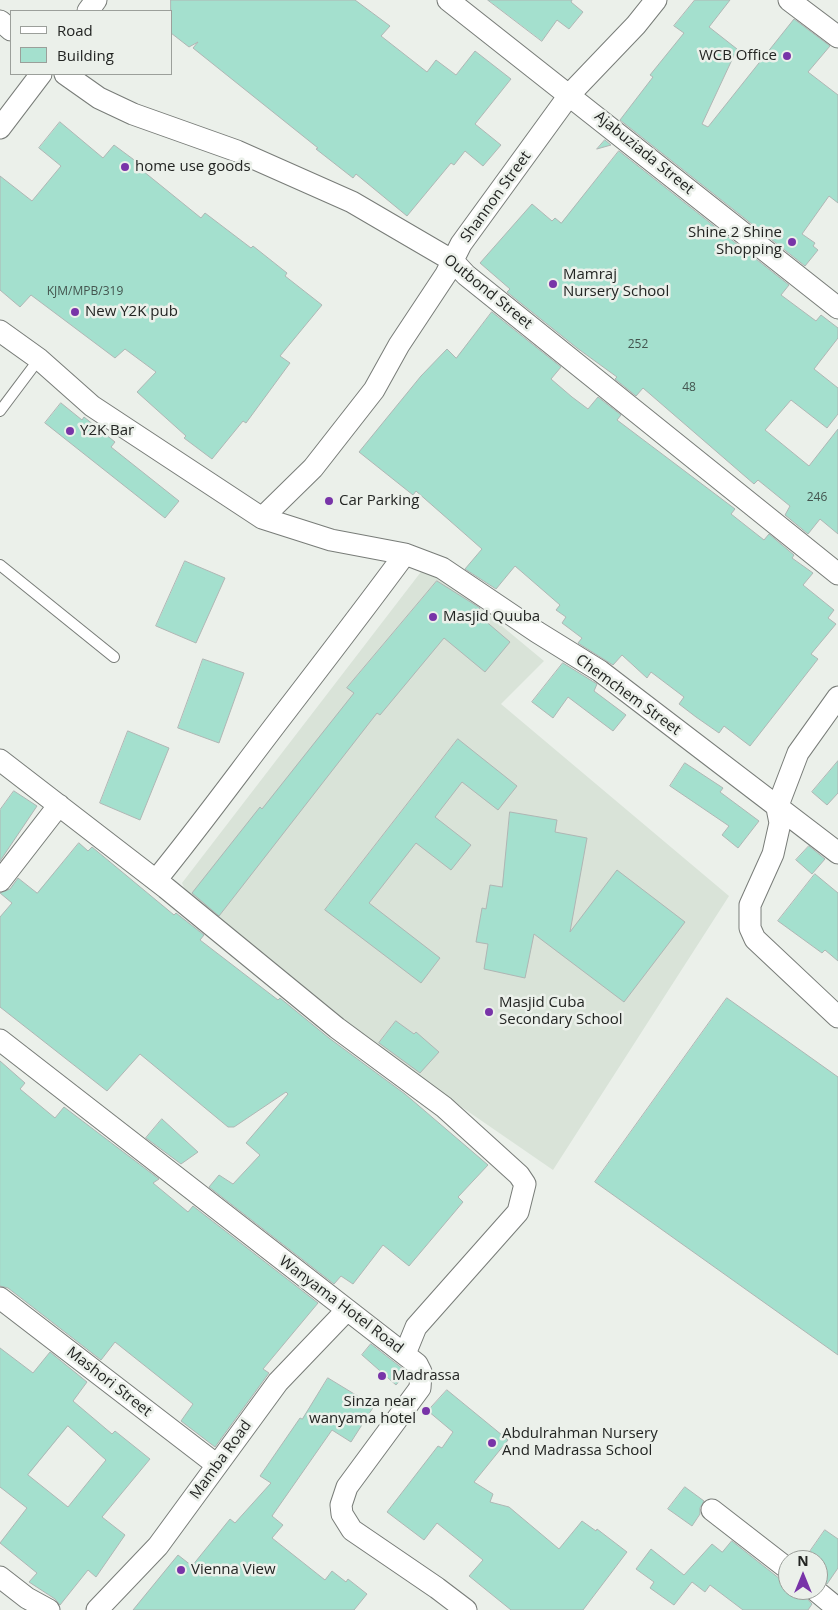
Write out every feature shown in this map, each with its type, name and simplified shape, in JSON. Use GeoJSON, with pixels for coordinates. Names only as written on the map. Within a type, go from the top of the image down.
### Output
{"type":"FeatureCollection","features":[{"type":"Feature","properties":{"kind":"street","name":"Ajabuziada Street"},"geometry":{"type":"LineString","coordinates":[[448,0],[570,94],[838,308]]}},
{"type":"Feature","properties":{"kind":"street","name":"Shannon Street"},"geometry":{"type":"LineString","coordinates":[[262,518],[298,484],[374,390],[399,345],[427,305],[461,244],[570,94],[636,25],[656,0]]}},
{"type":"Feature","properties":{"kind":"street"},"geometry":{"type":"LineString","coordinates":[[789,0],[838,37]]}},
{"type":"Feature","properties":{"kind":"street"},"geometry":{"type":"LineString","coordinates":[[0,21],[10,29]]}},
{"type":"Feature","properties":{"kind":"street"},"geometry":{"type":"LineString","coordinates":[[0,128],[40,75]]}},
{"type":"Feature","properties":{"kind":"street","name":"Outbond Street"},"geometry":{"type":"LineString","coordinates":[[66,75],[99,98],[133,114],[237,151],[352,202],[453,261],[466,275],[838,574]]}},
{"type":"Feature","properties":{"kind":"street","name":"Chemchem Street"},"geometry":{"type":"LineString","coordinates":[[0,331],[39,359],[92,406],[262,518],[331,540],[405,554],[442,568],[537,632],[600,671],[838,854]]}},
{"type":"Feature","properties":{"kind":"street"},"geometry":{"type":"LineString","coordinates":[[156,880],[205,820],[336,649],[405,554]]}},
{"type":"Feature","properties":{"kind":"street"},"geometry":{"type":"LineString","coordinates":[[838,697],[798,753],[777,808],[780,823],[773,854],[750,905],[748,916],[750,928],[763,948],[838,1017]]}},
{"type":"Feature","properties":{"kind":"street"},"geometry":{"type":"LineString","coordinates":[[0,760],[156,880],[337,1028],[444,1107],[519,1175],[526,1184],[518,1212],[416,1327],[405,1354]]}},
{"type":"Feature","properties":{"kind":"street"},"geometry":{"type":"LineString","coordinates":[[0,881],[59,805]]}},
{"type":"Feature","properties":{"kind":"street","name":"Wanyama Hotel Road"},"geometry":{"type":"LineString","coordinates":[[0,1040],[346,1311],[417,1364],[421,1372],[420,1388],[346,1486],[342,1495],[342,1514],[352,1530],[466,1610]]}},
{"type":"Feature","properties":{"kind":"street","name":"Mashori Street"},"geometry":{"type":"LineString","coordinates":[[0,1298],[218,1466]]}},
{"type":"Feature","properties":{"kind":"street","name":"Mamba Road"},"geometry":{"type":"LineString","coordinates":[[97,1610],[158,1546],[278,1382],[346,1311]]}},
{"type":"Feature","properties":{"kind":"street"},"geometry":{"type":"LineString","coordinates":[[712,1510],[778,1561]]}},
{"type":"Feature","properties":{"kind":"street"},"geometry":{"type":"LineString","coordinates":[[0,1577],[27,1598],[49,1610]]}},
{"type":"Feature","properties":{"kind":"street"},"geometry":{"type":"LineString","coordinates":[[827,1600],[838,1609]]}},
{"type":"Feature","properties":{"kind":"lane"},"geometry":{"type":"LineString","coordinates":[[0,411],[39,359]]}},
{"type":"Feature","properties":{"kind":"lane"},"geometry":{"type":"LineString","coordinates":[[0,565],[114,657]]}},
{"type":"Feature","properties":{"kind":"shaded area"},"geometry":{"type":"Polygon","coordinates":[[[427,564],[544,661],[501,704],[729,896],[553,1170],[402,1066],[191,903],[182,883],[427,564]]]}},
{"type":"Feature","properties":{"kind":"building"},"geometry":{"type":"Polygon","coordinates":[[[171,0],[355,0],[390,26],[381,36],[427,72],[436,60],[456,75],[475,51],[511,79],[475,124],[501,145],[483,166],[465,151],[454,165],[451,163],[407,216],[356,174],[353,178],[316,149],[318,148],[193,48],[198,42],[189,47],[172,34],[171,0]]]}},
{"type":"Feature","properties":{"kind":"building"},"geometry":{"type":"Polygon","coordinates":[[[488,0],[572,0],[571,2],[583,12],[569,29],[557,20],[542,41],[488,0]]]}},
{"type":"Feature","properties":{"kind":"building"},"geometry":{"type":"Polygon","coordinates":[[[695,0],[730,0],[709,27],[737,49],[702,124],[708,127],[794,19],[830,46],[808,72],[838,95],[838,203],[829,196],[802,234],[815,243],[813,246],[818,250],[805,266],[620,120],[653,77],[650,75],[684,33],[674,26],[695,0]]]}},
{"type":"Feature","properties":{"kind":"building"},"geometry":{"type":"Polygon","coordinates":[[[60,122],[103,158],[114,145],[145,168],[143,171],[201,218],[205,213],[251,248],[253,246],[287,273],[285,276],[322,305],[280,356],[290,363],[246,423],[243,421],[212,459],[184,438],[186,436],[137,392],[156,372],[125,349],[115,358],[31,295],[20,307],[0,290],[0,176],[32,201],[61,166],[39,148],[60,122]]]}},
{"type":"Feature","properties":{"kind":"building"},"geometry":{"type":"Polygon","coordinates":[[[605,140],[611,145],[597,149],[605,140]]]}},
{"type":"Feature","properties":{"kind":"building"},"geometry":{"type":"Polygon","coordinates":[[[619,151],[789,285],[781,295],[816,321],[821,315],[838,328],[838,338],[814,369],[838,388],[838,414],[827,428],[791,400],[765,430],[809,466],[838,429],[838,534],[820,519],[808,534],[785,515],[790,506],[758,480],[754,484],[643,388],[636,396],[615,379],[617,377],[577,348],[507,292],[510,289],[480,263],[532,204],[552,221],[555,218],[561,223],[619,151]]]}},
{"type":"Feature","properties":{"kind":"building"},"geometry":{"type":"Polygon","coordinates":[[[492,312],[561,367],[551,379],[572,397],[588,409],[598,397],[621,415],[617,420],[735,509],[731,514],[764,540],[769,534],[794,555],[792,558],[813,573],[803,585],[834,610],[828,618],[836,624],[811,654],[818,659],[750,746],[724,726],[719,733],[696,717],[679,704],[684,697],[651,672],[647,678],[622,655],[613,665],[578,643],[582,638],[562,623],[566,617],[556,610],[560,605],[515,566],[496,589],[465,569],[482,549],[416,491],[413,495],[359,452],[421,376],[447,349],[456,358],[492,312]]]}},
{"type":"Feature","properties":{"kind":"building"},"geometry":{"type":"Polygon","coordinates":[[[61,403],[82,420],[84,417],[115,442],[111,447],[179,501],[165,518],[45,423],[61,403]]]}},
{"type":"Feature","properties":{"kind":"building"},"geometry":{"type":"Polygon","coordinates":[[[185,561],[225,578],[196,643],[156,626],[185,561]]]}},
{"type":"Feature","properties":{"kind":"building"},"geometry":{"type":"Polygon","coordinates":[[[437,581],[480,608],[476,613],[510,642],[485,672],[444,638],[380,715],[377,713],[219,916],[192,893],[260,807],[262,809],[354,693],[347,688],[437,581]]]}},
{"type":"Feature","properties":{"kind":"building"},"geometry":{"type":"Polygon","coordinates":[[[203,659],[244,673],[219,743],[178,728],[203,659]]]}},
{"type":"Feature","properties":{"kind":"building"},"geometry":{"type":"Polygon","coordinates":[[[563,663],[597,684],[594,691],[626,715],[613,731],[568,697],[553,718],[532,702],[563,663]]]}},
{"type":"Feature","properties":{"kind":"building"},"geometry":{"type":"Polygon","coordinates":[[[128,731],[169,748],[140,820],[100,803],[128,731]]]}},
{"type":"Feature","properties":{"kind":"building"},"geometry":{"type":"Polygon","coordinates":[[[458,739],[517,786],[498,810],[462,782],[435,817],[471,845],[451,870],[416,843],[369,903],[440,958],[421,983],[325,910],[458,739]]]}},
{"type":"Feature","properties":{"kind":"building"},"geometry":{"type":"Polygon","coordinates":[[[838,761],[838,793],[827,805],[812,792],[838,761]]]}},
{"type":"Feature","properties":{"kind":"building"},"geometry":{"type":"Polygon","coordinates":[[[685,763],[723,788],[720,792],[759,821],[738,848],[722,835],[729,826],[670,786],[685,763]]]}},
{"type":"Feature","properties":{"kind":"building"},"geometry":{"type":"Polygon","coordinates":[[[14,791],[37,806],[0,861],[0,810],[14,791]]]}},
{"type":"Feature","properties":{"kind":"building"},"geometry":{"type":"Polygon","coordinates":[[[510,812],[557,820],[555,832],[587,838],[570,932],[617,870],[685,922],[624,1002],[534,934],[525,978],[484,969],[488,944],[476,942],[482,908],[486,909],[490,885],[502,887],[510,812]]]}},
{"type":"Feature","properties":{"kind":"building"},"geometry":{"type":"Polygon","coordinates":[[[79,843],[88,851],[92,847],[174,915],[176,913],[204,935],[200,940],[278,1000],[280,998],[329,1038],[405,1094],[488,1165],[458,1197],[463,1202],[409,1266],[383,1245],[353,1284],[341,1276],[334,1284],[209,1187],[219,1175],[233,1184],[260,1155],[246,1143],[288,1094],[286,1092],[234,1127],[228,1127],[140,1054],[107,1091],[0,1007],[0,917],[12,903],[0,893],[10,889],[18,878],[37,893],[79,843]]]}},
{"type":"Feature","properties":{"kind":"building"},"geometry":{"type":"Polygon","coordinates":[[[809,846],[825,859],[812,874],[796,860],[809,846]]]}},
{"type":"Feature","properties":{"kind":"building"},"geometry":{"type":"Polygon","coordinates":[[[815,874],[838,893],[838,961],[825,950],[822,953],[778,921],[815,874]]]}},
{"type":"Feature","properties":{"kind":"building"},"geometry":{"type":"Polygon","coordinates":[[[727,998],[838,1077],[838,1355],[595,1182],[727,998]]]}},
{"type":"Feature","properties":{"kind":"building"},"geometry":{"type":"Polygon","coordinates":[[[396,1021],[414,1034],[416,1032],[439,1052],[420,1073],[379,1043],[396,1021]]]}},
{"type":"Feature","properties":{"kind":"building"},"geometry":{"type":"Polygon","coordinates":[[[0,1061],[25,1083],[20,1089],[55,1118],[64,1107],[159,1179],[153,1183],[188,1212],[193,1206],[318,1303],[263,1369],[269,1373],[215,1447],[181,1421],[193,1404],[115,1342],[101,1360],[8,1288],[0,1286],[0,1061]]]}},
{"type":"Feature","properties":{"kind":"building"},"geometry":{"type":"Polygon","coordinates":[[[162,1119],[198,1152],[181,1164],[146,1138],[162,1119]]]}},
{"type":"Feature","properties":{"kind":"building"},"geometry":{"type":"Polygon","coordinates":[[[371,1344],[407,1372],[396,1385],[362,1355],[371,1344]]]}},
{"type":"Feature","properties":{"kind":"building"},"geometry":{"type":"Polygon","coordinates":[[[0,1348],[33,1373],[50,1352],[87,1382],[73,1401],[112,1434],[115,1431],[150,1459],[102,1517],[125,1535],[96,1577],[88,1570],[60,1605],[55,1599],[29,1582],[37,1573],[0,1543],[27,1508],[0,1487],[0,1348]],[[68,1426],[28,1475],[68,1507],[106,1460],[68,1426]]]}},
{"type":"Feature","properties":{"kind":"building"},"geometry":{"type":"Polygon","coordinates":[[[328,1378],[374,1406],[351,1442],[332,1430],[272,1516],[283,1525],[272,1538],[325,1580],[332,1571],[346,1582],[348,1579],[367,1594],[354,1610],[133,1610],[178,1555],[192,1566],[230,1519],[235,1523],[271,1483],[260,1476],[300,1418],[302,1419],[328,1378]]]}},
{"type":"Feature","properties":{"kind":"building"},"geometry":{"type":"Polygon","coordinates":[[[447,1390],[508,1440],[474,1482],[493,1494],[490,1502],[509,1507],[559,1549],[582,1521],[596,1531],[597,1529],[627,1552],[583,1610],[511,1610],[469,1576],[483,1560],[437,1523],[424,1540],[387,1512],[438,1446],[442,1448],[453,1432],[428,1411],[447,1390]]]}},
{"type":"Feature","properties":{"kind":"building"},"geometry":{"type":"Polygon","coordinates":[[[685,1487],[704,1501],[700,1508],[700,1514],[692,1526],[668,1509],[685,1487]]]}},
{"type":"Feature","properties":{"kind":"building"},"geometry":{"type":"Polygon","coordinates":[[[825,1530],[838,1539],[838,1568],[828,1583],[828,1550],[811,1550],[825,1530]]]}},
{"type":"Feature","properties":{"kind":"building"},"geometry":{"type":"Polygon","coordinates":[[[732,1541],[778,1577],[778,1600],[808,1600],[812,1604],[808,1610],[743,1610],[710,1585],[705,1592],[692,1582],[674,1605],[650,1588],[654,1582],[636,1569],[651,1549],[684,1575],[712,1544],[722,1552],[732,1541]]]}},
{"type":"Feature","properties":{"kind":"place","name":"WCB Office"},"geometry":{"type":"Point","coordinates":[787,56]}},
{"type":"Feature","properties":{"kind":"place","name":"home use goods"},"geometry":{"type":"Point","coordinates":[125,167]}},
{"type":"Feature","properties":{"kind":"place","name":"Shine 2 Shine Shopping"},"geometry":{"type":"Point","coordinates":[792,242]}},
{"type":"Feature","properties":{"kind":"place","name":"Mamraj Nursery School"},"geometry":{"type":"Point","coordinates":[553,284]}},
{"type":"Feature","properties":{"kind":"place","name":"New Y2K pub"},"geometry":{"type":"Point","coordinates":[75,312]}},
{"type":"Feature","properties":{"kind":"place","name":"Y2K Bar"},"geometry":{"type":"Point","coordinates":[70,431]}},
{"type":"Feature","properties":{"kind":"place","name":"Car Parking"},"geometry":{"type":"Point","coordinates":[329,501]}},
{"type":"Feature","properties":{"kind":"place","name":"Masjid Quuba"},"geometry":{"type":"Point","coordinates":[433,617]}},
{"type":"Feature","properties":{"kind":"place","name":"Masjid Cuba Secondary School"},"geometry":{"type":"Point","coordinates":[489,1012]}},
{"type":"Feature","properties":{"kind":"place","name":"Madrassa"},"geometry":{"type":"Point","coordinates":[382,1376]}},
{"type":"Feature","properties":{"kind":"place","name":"Sinza near wanyama hotel"},"geometry":{"type":"Point","coordinates":[426,1411]}},
{"type":"Feature","properties":{"kind":"place","name":"Abdulrahman Nursery And Madrassa School"},"geometry":{"type":"Point","coordinates":[492,1443]}},
{"type":"Feature","properties":{"kind":"place","name":"Vienna View"},"geometry":{"type":"Point","coordinates":[181,1570]}}]}
